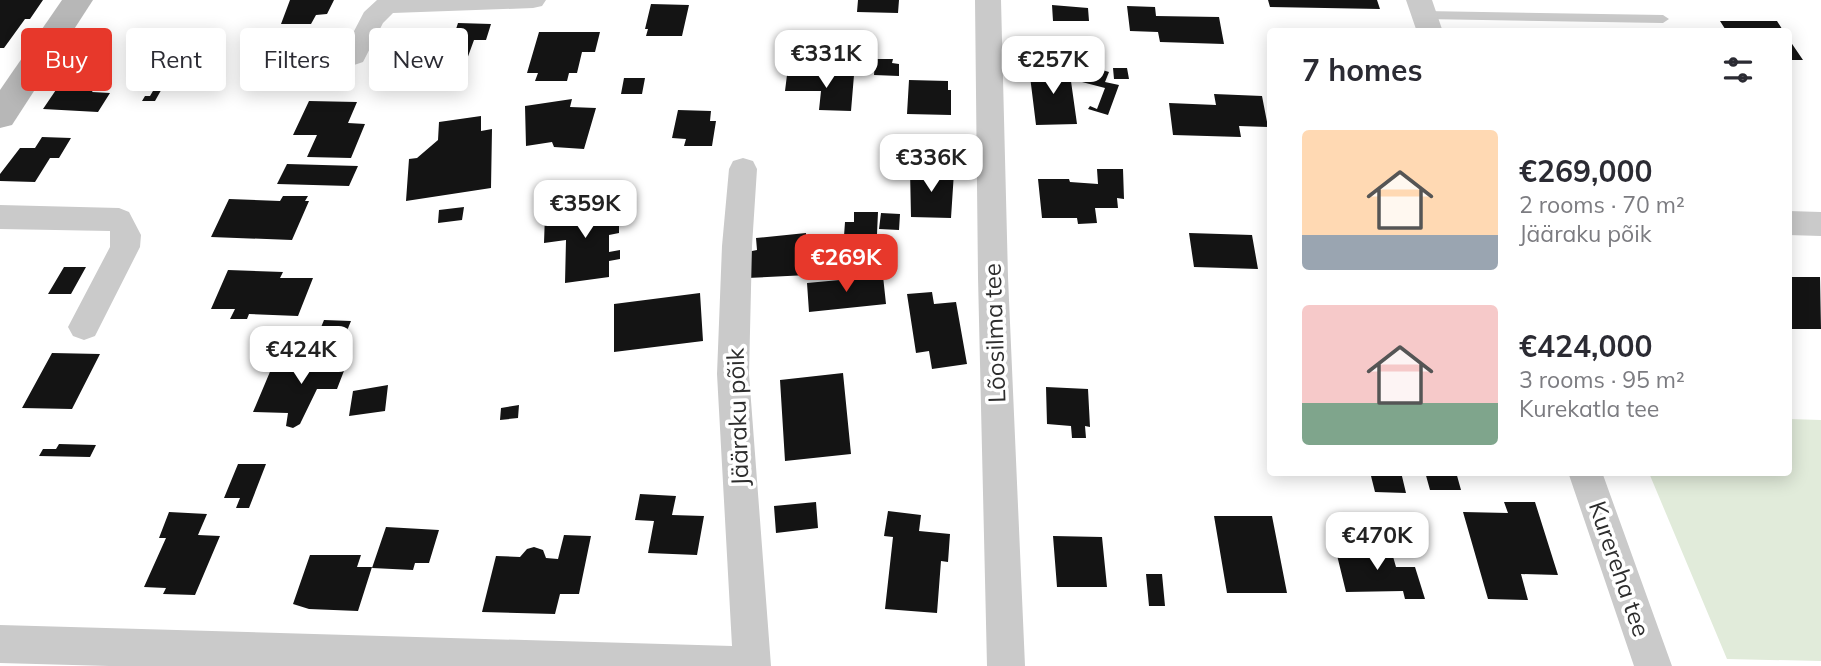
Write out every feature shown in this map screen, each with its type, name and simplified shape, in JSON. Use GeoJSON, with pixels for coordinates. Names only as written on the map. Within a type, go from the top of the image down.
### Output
{"type":"FeatureCollection","features":[{"type":"Feature","properties":{"kind":"street"},"geometry":{"type":"LineString","coordinates":[[0,116],[78,0]]}},
{"type":"Feature","properties":{"kind":"street"},"geometry":{"type":"LineString","coordinates":[[355,54],[373,18],[387,5],[533,0]]}},
{"type":"Feature","properties":{"kind":"street","name":"Lõosilma tee"},"geometry":{"type":"LineString","coordinates":[[988,0],[993,277],[1006,666]]}},
{"type":"Feature","properties":{"kind":"street","name":"Jääraku põik"},"geometry":{"type":"LineString","coordinates":[[743,169],[737,246],[733,374],[751,666]]}},
{"type":"Feature","properties":{"kind":"street"},"geometry":{"type":"LineString","coordinates":[[0,217],[119,220],[126,234],[125,247],[84,327]]}},
{"type":"Feature","properties":{"kind":"street"},"geometry":{"type":"LineString","coordinates":[[1792,223],[1821,224]]}},
{"type":"Feature","properties":{"kind":"street","name":"Kurereha tee"},"geometry":{"type":"LineString","coordinates":[[1585,476],[1653,666]]}},
{"type":"Feature","properties":{"kind":"street"},"geometry":{"type":"LineString","coordinates":[[0,644],[751,666]]}},
{"type":"Feature","properties":{"kind":"lane"},"geometry":{"type":"LineString","coordinates":[[1425,15],[1663,19]]}},
{"type":"Feature","properties":{"kind":"green space"},"geometry":{"type":"Polygon","coordinates":[[[1792,419],[1821,420],[1821,661],[1727,659],[1650,476],[1792,476],[1792,419]]]}},
{"type":"Feature","properties":{"kind":"building"},"geometry":{"type":"Polygon","coordinates":[[[0,0],[43,0],[4,48],[0,48],[0,0]]]}},
{"type":"Feature","properties":{"kind":"building"},"geometry":{"type":"Polygon","coordinates":[[[290,0],[334,0],[327,14],[316,15],[311,24],[281,24],[290,0]]]}},
{"type":"Feature","properties":{"kind":"building"},"geometry":{"type":"Polygon","coordinates":[[[858,0],[899,0],[898,13],[857,12],[858,0]]]}},
{"type":"Feature","properties":{"kind":"building"},"geometry":{"type":"Polygon","coordinates":[[[1268,0],[1377,0],[1380,9],[1270,7],[1268,0]]]}},
{"type":"Feature","properties":{"kind":"building"},"geometry":{"type":"Polygon","coordinates":[[[651,4],[689,5],[682,36],[646,36],[651,4]]]}},
{"type":"Feature","properties":{"kind":"building"},"geometry":{"type":"Polygon","coordinates":[[[1052,5],[1088,8],[1089,21],[1053,21],[1052,5]]]}},
{"type":"Feature","properties":{"kind":"building"},"geometry":{"type":"Polygon","coordinates":[[[1127,6],[1155,7],[1156,16],[1219,17],[1224,44],[1160,42],[1158,32],[1130,31],[1127,6]]]}},
{"type":"Feature","properties":{"kind":"building"},"geometry":{"type":"Polygon","coordinates":[[[1720,21],[1777,21],[1781,28],[1724,28],[1720,21]]]}},
{"type":"Feature","properties":{"kind":"building"},"geometry":{"type":"Polygon","coordinates":[[[458,23],[491,24],[486,40],[474,40],[468,56],[468,28],[456,28],[458,23]]]}},
{"type":"Feature","properties":{"kind":"building"},"geometry":{"type":"Polygon","coordinates":[[[539,32],[600,32],[595,52],[582,52],[577,73],[569,73],[567,81],[535,81],[538,73],[527,73],[539,32]]]}},
{"type":"Feature","properties":{"kind":"building"},"geometry":{"type":"Polygon","coordinates":[[[1792,44],[1803,60],[1792,60],[1792,44]]]}},
{"type":"Feature","properties":{"kind":"building"},"geometry":{"type":"Polygon","coordinates":[[[875,59],[893,59],[892,63],[899,64],[899,76],[874,75],[875,59]]]}},
{"type":"Feature","properties":{"kind":"building"},"geometry":{"type":"Polygon","coordinates":[[[1089,66],[1109,72],[1105,82],[1119,85],[1108,115],[1088,109],[1090,106],[1097,109],[1105,88],[1082,82],[1089,66]]]}},
{"type":"Feature","properties":{"kind":"building"},"geometry":{"type":"Polygon","coordinates":[[[1069,67],[1077,124],[1036,125],[1029,68],[1069,67]]]}},
{"type":"Feature","properties":{"kind":"building"},"geometry":{"type":"Polygon","coordinates":[[[1113,68],[1127,68],[1129,79],[1114,79],[1113,68]]]}},
{"type":"Feature","properties":{"kind":"building"},"geometry":{"type":"Polygon","coordinates":[[[787,75],[854,75],[851,111],[819,110],[821,91],[785,91],[787,75]]]}},
{"type":"Feature","properties":{"kind":"building"},"geometry":{"type":"Polygon","coordinates":[[[624,78],[645,78],[642,94],[621,94],[624,78]]]}},
{"type":"Feature","properties":{"kind":"building"},"geometry":{"type":"Polygon","coordinates":[[[909,80],[948,81],[948,90],[951,90],[951,115],[907,114],[909,80]]]}},
{"type":"Feature","properties":{"kind":"building"},"geometry":{"type":"Polygon","coordinates":[[[55,91],[110,93],[98,112],[43,109],[55,91]]]}},
{"type":"Feature","properties":{"kind":"building"},"geometry":{"type":"Polygon","coordinates":[[[153,91],[161,91],[155,101],[142,101],[145,96],[150,96],[153,91]]]}},
{"type":"Feature","properties":{"kind":"building"},"geometry":{"type":"Polygon","coordinates":[[[1214,94],[1262,96],[1267,127],[1239,126],[1241,137],[1173,135],[1169,103],[1216,105],[1214,94]]]}},
{"type":"Feature","properties":{"kind":"building"},"geometry":{"type":"Polygon","coordinates":[[[572,99],[570,107],[596,108],[584,149],[554,147],[552,142],[526,146],[525,106],[572,99]]]}},
{"type":"Feature","properties":{"kind":"building"},"geometry":{"type":"Polygon","coordinates":[[[309,101],[357,102],[348,123],[365,124],[351,158],[307,157],[317,135],[293,135],[309,101]]]}},
{"type":"Feature","properties":{"kind":"building"},"geometry":{"type":"Polygon","coordinates":[[[678,110],[711,111],[710,121],[716,121],[712,146],[684,146],[686,139],[672,138],[678,110]]]}},
{"type":"Feature","properties":{"kind":"building"},"geometry":{"type":"Polygon","coordinates":[[[481,116],[481,131],[492,129],[491,188],[406,201],[409,159],[417,158],[438,140],[439,122],[481,116]]]}},
{"type":"Feature","properties":{"kind":"building"},"geometry":{"type":"Polygon","coordinates":[[[42,137],[71,138],[59,158],[50,158],[35,182],[0,181],[0,174],[20,148],[35,148],[42,137]]]}},
{"type":"Feature","properties":{"kind":"building"},"geometry":{"type":"Polygon","coordinates":[[[287,164],[358,166],[349,186],[277,184],[287,164]]]}},
{"type":"Feature","properties":{"kind":"building"},"geometry":{"type":"Polygon","coordinates":[[[1097,169],[1123,169],[1124,199],[1117,198],[1118,208],[1095,208],[1097,223],[1078,224],[1077,218],[1042,218],[1038,179],[1069,179],[1070,182],[1098,184],[1097,169]]]}},
{"type":"Feature","properties":{"kind":"building"},"geometry":{"type":"Polygon","coordinates":[[[910,170],[954,172],[951,218],[911,217],[910,170]]]}},
{"type":"Feature","properties":{"kind":"building"},"geometry":{"type":"Polygon","coordinates":[[[283,196],[308,196],[305,201],[309,201],[292,240],[211,237],[229,199],[280,201],[283,196]]]}},
{"type":"Feature","properties":{"kind":"building"},"geometry":{"type":"Polygon","coordinates":[[[619,205],[619,233],[609,235],[609,252],[620,250],[620,259],[609,261],[609,277],[565,283],[566,240],[544,243],[545,214],[619,205]]]}},
{"type":"Feature","properties":{"kind":"building"},"geometry":{"type":"Polygon","coordinates":[[[464,207],[462,220],[438,223],[439,210],[464,207]]]}},
{"type":"Feature","properties":{"kind":"building"},"geometry":{"type":"Polygon","coordinates":[[[854,212],[878,212],[877,234],[844,236],[845,222],[854,222],[854,212]]]}},
{"type":"Feature","properties":{"kind":"building"},"geometry":{"type":"Polygon","coordinates":[[[881,213],[900,214],[899,230],[879,229],[881,213]]]}},
{"type":"Feature","properties":{"kind":"building"},"geometry":{"type":"Polygon","coordinates":[[[806,233],[808,275],[747,278],[747,252],[757,250],[756,238],[806,233]]]}},
{"type":"Feature","properties":{"kind":"building"},"geometry":{"type":"Polygon","coordinates":[[[1189,233],[1252,235],[1258,269],[1194,267],[1189,233]]]}},
{"type":"Feature","properties":{"kind":"building"},"geometry":{"type":"Polygon","coordinates":[[[877,235],[879,262],[871,263],[870,248],[837,250],[836,238],[877,235]]]}},
{"type":"Feature","properties":{"kind":"building"},"geometry":{"type":"Polygon","coordinates":[[[64,267],[86,267],[71,294],[48,294],[64,267]]]}},
{"type":"Feature","properties":{"kind":"building"},"geometry":{"type":"Polygon","coordinates":[[[228,270],[283,272],[280,278],[313,278],[298,316],[249,314],[247,319],[230,319],[235,309],[211,309],[228,270]]]}},
{"type":"Feature","properties":{"kind":"building"},"geometry":{"type":"Polygon","coordinates":[[[883,276],[886,304],[809,312],[807,283],[883,276]]]}},
{"type":"Feature","properties":{"kind":"building"},"geometry":{"type":"Polygon","coordinates":[[[1792,277],[1820,277],[1821,329],[1792,329],[1792,277]]]}},
{"type":"Feature","properties":{"kind":"building"},"geometry":{"type":"Polygon","coordinates":[[[932,292],[934,304],[956,302],[967,364],[932,369],[929,351],[916,353],[907,294],[932,292]]]}},
{"type":"Feature","properties":{"kind":"building"},"geometry":{"type":"Polygon","coordinates":[[[700,293],[703,341],[614,352],[614,304],[700,293]]]}},
{"type":"Feature","properties":{"kind":"building"},"geometry":{"type":"Polygon","coordinates":[[[324,320],[351,321],[342,343],[315,342],[324,320]]]}},
{"type":"Feature","properties":{"kind":"building"},"geometry":{"type":"Polygon","coordinates":[[[322,349],[352,350],[337,389],[317,389],[300,424],[293,428],[286,426],[288,413],[253,412],[272,367],[315,368],[322,349]]]}},
{"type":"Feature","properties":{"kind":"building"},"geometry":{"type":"Polygon","coordinates":[[[52,353],[100,354],[72,409],[22,408],[52,353]]]}},
{"type":"Feature","properties":{"kind":"building"},"geometry":{"type":"Polygon","coordinates":[[[843,373],[851,454],[785,461],[780,380],[843,373]]]}},
{"type":"Feature","properties":{"kind":"building"},"geometry":{"type":"Polygon","coordinates":[[[388,385],[385,411],[349,416],[353,391],[388,385]]]}},
{"type":"Feature","properties":{"kind":"building"},"geometry":{"type":"Polygon","coordinates":[[[1046,387],[1088,389],[1090,427],[1085,426],[1086,438],[1072,438],[1071,426],[1047,424],[1046,387]]]}},
{"type":"Feature","properties":{"kind":"building"},"geometry":{"type":"Polygon","coordinates":[[[519,405],[518,418],[500,420],[501,408],[519,405]]]}},
{"type":"Feature","properties":{"kind":"building"},"geometry":{"type":"Polygon","coordinates":[[[59,444],[96,445],[90,457],[39,456],[43,449],[56,449],[59,444]]]}},
{"type":"Feature","properties":{"kind":"building"},"geometry":{"type":"Polygon","coordinates":[[[238,464],[266,464],[249,508],[236,508],[240,498],[224,498],[238,464]]]}},
{"type":"Feature","properties":{"kind":"building"},"geometry":{"type":"Polygon","coordinates":[[[1371,476],[1402,476],[1406,493],[1375,492],[1371,476]]]}},
{"type":"Feature","properties":{"kind":"building"},"geometry":{"type":"Polygon","coordinates":[[[1426,476],[1457,476],[1461,490],[1430,490],[1426,476]]]}},
{"type":"Feature","properties":{"kind":"building"},"geometry":{"type":"Polygon","coordinates":[[[640,494],[676,496],[672,515],[704,516],[697,555],[648,553],[654,521],[635,520],[640,494]]]}},
{"type":"Feature","properties":{"kind":"building"},"geometry":{"type":"Polygon","coordinates":[[[816,502],[818,528],[776,533],[774,506],[816,502]]]}},
{"type":"Feature","properties":{"kind":"building"},"geometry":{"type":"Polygon","coordinates":[[[1504,502],[1535,502],[1558,575],[1521,574],[1528,600],[1488,599],[1463,512],[1508,513],[1504,502]]]}},
{"type":"Feature","properties":{"kind":"building"},"geometry":{"type":"Polygon","coordinates":[[[888,511],[921,515],[919,531],[950,534],[948,562],[941,561],[937,613],[885,609],[893,537],[884,536],[888,511]]]}},
{"type":"Feature","properties":{"kind":"building"},"geometry":{"type":"Polygon","coordinates":[[[169,512],[207,514],[198,535],[220,536],[195,595],[163,594],[166,588],[144,587],[166,538],[159,538],[169,512]]]}},
{"type":"Feature","properties":{"kind":"building"},"geometry":{"type":"Polygon","coordinates":[[[1214,516],[1272,516],[1287,593],[1227,593],[1214,516]]]}},
{"type":"Feature","properties":{"kind":"building"},"geometry":{"type":"Polygon","coordinates":[[[386,527],[439,530],[429,563],[415,563],[413,570],[372,568],[386,527]]]}},
{"type":"Feature","properties":{"kind":"building"},"geometry":{"type":"Polygon","coordinates":[[[564,535],[591,536],[579,594],[560,594],[555,614],[482,612],[496,556],[520,557],[527,549],[534,547],[543,550],[546,558],[558,559],[564,535]]]}},
{"type":"Feature","properties":{"kind":"building"},"geometry":{"type":"Polygon","coordinates":[[[1053,536],[1102,537],[1107,587],[1057,587],[1053,536]]]}},
{"type":"Feature","properties":{"kind":"building"},"geometry":{"type":"Polygon","coordinates":[[[1390,546],[1396,567],[1415,567],[1425,599],[1405,599],[1403,591],[1346,592],[1335,547],[1390,546]]]}},
{"type":"Feature","properties":{"kind":"building"},"geometry":{"type":"Polygon","coordinates":[[[310,555],[361,555],[357,567],[372,567],[358,611],[309,609],[293,604],[310,555]]]}},
{"type":"Feature","properties":{"kind":"building"},"geometry":{"type":"Polygon","coordinates":[[[1146,574],[1162,574],[1165,606],[1149,606],[1146,574]]]}}]}
